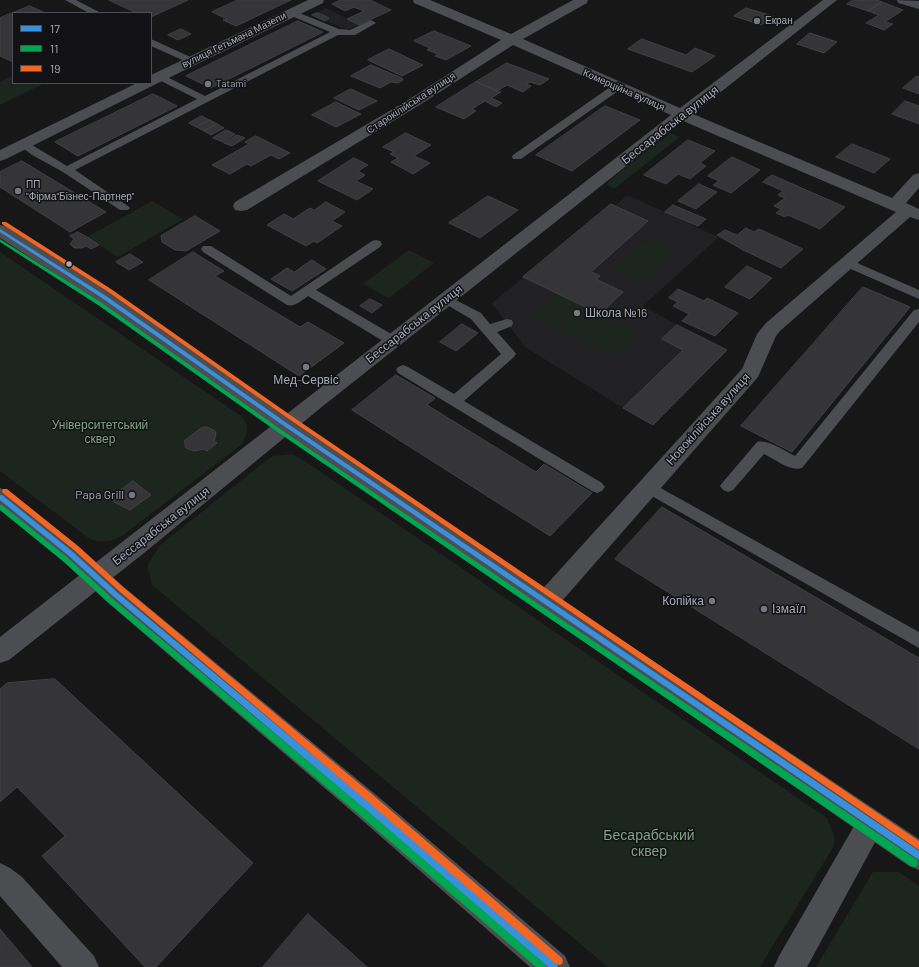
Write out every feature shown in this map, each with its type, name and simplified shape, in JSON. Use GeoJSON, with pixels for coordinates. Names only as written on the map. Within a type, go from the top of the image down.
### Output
{"type":"FeatureCollection","features":[{"type":"Feature","properties":{"kind":"main road"},"geometry":{"type":"LineString","coordinates":[[0,230],[104,297],[286,425],[919,856]]}},
{"type":"Feature","properties":{"kind":"main road"},"geometry":{"type":"LineString","coordinates":[[0,497],[71,554],[96,577],[366,804],[554,967]]}},
{"type":"Feature","properties":{"kind":"street","name":"вулиця Гетьмана Мазепи"},"geometry":{"type":"LineString","coordinates":[[153,80],[318,0]]}},
{"type":"Feature","properties":{"kind":"street","name":"Комерційна вулиця"},"geometry":{"type":"LineString","coordinates":[[419,0],[682,115],[907,210]]}},
{"type":"Feature","properties":{"kind":"street","name":"Старокілійська вулиця"},"geometry":{"type":"LineString","coordinates":[[241,206],[413,103],[511,39],[582,0]]}},
{"type":"Feature","properties":{"kind":"street","name":"Бессарабська вулиця"},"geometry":{"type":"LineString","coordinates":[[0,652],[446,299],[831,0]]}},
{"type":"Feature","properties":{"kind":"street"},"geometry":{"type":"LineString","coordinates":[[903,0],[919,5]]}},
{"type":"Feature","properties":{"kind":"street","name":"вулиця Гетьмана Мазепи"},"geometry":{"type":"LineString","coordinates":[[0,156],[145,84]]}},
{"type":"Feature","properties":{"kind":"street","name":"Новокілійська вулиця"},"geometry":{"type":"LineString","coordinates":[[546,602],[751,372],[767,334],[773,327],[907,210],[919,178]]}},
{"type":"Feature","properties":{"kind":"street"},"geometry":{"type":"LineString","coordinates":[[790,967],[871,824]]}},
{"type":"Feature","properties":{"kind":"street"},"geometry":{"type":"LineString","coordinates":[[0,878],[12,887],[83,967]]}},
{"type":"Feature","properties":{"kind":"lane"},"geometry":{"type":"LineString","coordinates":[[69,0],[94,12]]}},
{"type":"Feature","properties":{"kind":"lane"},"geometry":{"type":"LineString","coordinates":[[292,12],[337,32],[352,33],[371,23]]}},
{"type":"Feature","properties":{"kind":"lane"},"geometry":{"type":"LineString","coordinates":[[67,170],[337,32]]}},
{"type":"Feature","properties":{"kind":"lane"},"geometry":{"type":"LineString","coordinates":[[152,42],[192,61]]}},
{"type":"Feature","properties":{"kind":"lane"},"geometry":{"type":"LineString","coordinates":[[153,80],[204,100]]}},
{"type":"Feature","properties":{"kind":"lane"},"geometry":{"type":"LineString","coordinates":[[517,157],[617,87]]}},
{"type":"Feature","properties":{"kind":"lane"},"geometry":{"type":"LineString","coordinates":[[23,144],[67,170],[124,208]]}},
{"type":"Feature","properties":{"kind":"lane"},"geometry":{"type":"LineString","coordinates":[[207,249],[291,302],[376,244]]}},
{"type":"Feature","properties":{"kind":"lane"},"geometry":{"type":"LineString","coordinates":[[848,263],[919,295]]}},
{"type":"Feature","properties":{"kind":"lane"},"geometry":{"type":"LineString","coordinates":[[308,291],[393,341]]}},
{"type":"Feature","properties":{"kind":"lane"},"geometry":{"type":"LineString","coordinates":[[446,299],[476,316],[508,354],[455,401]]}},
{"type":"Feature","properties":{"kind":"lane"},"geometry":{"type":"LineString","coordinates":[[728,486],[762,446],[797,464],[919,313]]}},
{"type":"Feature","properties":{"kind":"lane"},"geometry":{"type":"LineString","coordinates":[[488,330],[507,323]]}},
{"type":"Feature","properties":{"kind":"lane"},"geometry":{"type":"LineString","coordinates":[[403,370],[597,487]]}},
{"type":"Feature","properties":{"kind":"lane"},"geometry":{"type":"LineString","coordinates":[[648,487],[919,642]]}},
{"type":"Feature","properties":{"kind":"shaded area"},"geometry":{"type":"Polygon","coordinates":[[[326,8],[359,25],[347,30],[312,15],[326,8]]]}},
{"type":"Feature","properties":{"kind":"shaded area","name":"Школа №16"},"geometry":{"type":"Polygon","coordinates":[[[627,195],[719,237],[643,306],[727,350],[653,425],[525,347],[491,304],[611,204],[615,206],[627,195]]]}},
{"type":"Feature","properties":{"kind":"green space"},"geometry":{"type":"Polygon","coordinates":[[[12,76],[12,84],[43,84],[0,105],[0,82],[12,76]]]}},
{"type":"Feature","properties":{"kind":"green space"},"geometry":{"type":"Polygon","coordinates":[[[670,133],[680,137],[614,189],[607,185],[611,179],[670,133]]]}},
{"type":"Feature","properties":{"kind":"green space"},"geometry":{"type":"Polygon","coordinates":[[[152,201],[183,219],[118,257],[87,237],[152,201]]]}},
{"type":"Feature","properties":{"kind":"green space"},"geometry":{"type":"Polygon","coordinates":[[[649,238],[675,250],[640,282],[613,269],[649,238]]]}},
{"type":"Feature","properties":{"kind":"green space"},"geometry":{"type":"Polygon","coordinates":[[[409,250],[434,263],[389,298],[363,284],[409,250]]]}},
{"type":"Feature","properties":{"kind":"green space","name":"Університетський сквер"},"geometry":{"type":"Polygon","coordinates":[[[0,252],[241,416],[246,423],[247,430],[241,445],[118,538],[102,542],[90,539],[0,471],[0,252]]]}},
{"type":"Feature","properties":{"kind":"green space"},"geometry":{"type":"Polygon","coordinates":[[[558,293],[637,332],[613,356],[533,315],[558,293]]]}},
{"type":"Feature","properties":{"kind":"green space","name":"Бесарабський сквер"},"geometry":{"type":"Polygon","coordinates":[[[291,454],[302,459],[827,818],[834,835],[834,846],[760,967],[608,967],[152,585],[147,566],[159,546],[268,459],[273,456],[291,454]]]}},
{"type":"Feature","properties":{"kind":"green space"},"geometry":{"type":"Polygon","coordinates":[[[873,872],[899,872],[919,886],[919,967],[816,967],[873,872]]]}},
{"type":"Feature","properties":{"kind":"building"},"geometry":{"type":"Polygon","coordinates":[[[109,0],[188,0],[152,17],[152,12],[135,12],[109,0]]]}},
{"type":"Feature","properties":{"kind":"building"},"geometry":{"type":"Polygon","coordinates":[[[238,0],[291,0],[236,26],[223,20],[227,19],[212,12],[238,0]]]}},
{"type":"Feature","properties":{"kind":"building"},"geometry":{"type":"Polygon","coordinates":[[[341,0],[370,0],[391,10],[359,25],[347,19],[364,11],[354,7],[345,11],[332,4],[341,0]]]}},
{"type":"Feature","properties":{"kind":"building"},"geometry":{"type":"Polygon","coordinates":[[[853,0],[876,0],[882,2],[868,11],[847,4],[853,0]]]}},
{"type":"Feature","properties":{"kind":"building"},"geometry":{"type":"Polygon","coordinates":[[[882,2],[903,10],[885,22],[893,24],[884,30],[866,23],[879,15],[868,11],[882,2]]]}},
{"type":"Feature","properties":{"kind":"building"},"geometry":{"type":"Polygon","coordinates":[[[30,6],[43,12],[15,12],[30,6]]]}},
{"type":"Feature","properties":{"kind":"building","name":"Екран"},"geometry":{"type":"Polygon","coordinates":[[[746,8],[773,16],[761,25],[734,16],[746,8]]]}},
{"type":"Feature","properties":{"kind":"building"},"geometry":{"type":"Polygon","coordinates":[[[12,13],[12,62],[0,56],[0,18],[12,13]]]}},
{"type":"Feature","properties":{"kind":"building"},"geometry":{"type":"Polygon","coordinates":[[[317,13],[329,18],[325,21],[312,15],[317,13]]]}},
{"type":"Feature","properties":{"kind":"building"},"geometry":{"type":"Polygon","coordinates":[[[298,21],[323,32],[211,88],[186,76],[298,21]]]}},
{"type":"Feature","properties":{"kind":"building"},"geometry":{"type":"Polygon","coordinates":[[[181,29],[191,34],[178,40],[168,35],[181,29]]]}},
{"type":"Feature","properties":{"kind":"building"},"geometry":{"type":"Polygon","coordinates":[[[434,31],[471,46],[446,60],[435,56],[438,54],[427,50],[430,48],[414,41],[434,31]]]}},
{"type":"Feature","properties":{"kind":"building"},"geometry":{"type":"Polygon","coordinates":[[[810,33],[837,42],[824,53],[797,44],[810,33]]]}},
{"type":"Feature","properties":{"kind":"building"},"geometry":{"type":"Polygon","coordinates":[[[642,39],[686,55],[695,48],[715,56],[692,72],[628,49],[642,39]]]}},
{"type":"Feature","properties":{"kind":"building"},"geometry":{"type":"Polygon","coordinates":[[[389,49],[423,65],[402,76],[368,60],[389,49]]]}},
{"type":"Feature","properties":{"kind":"building"},"geometry":{"type":"Polygon","coordinates":[[[507,63],[549,79],[540,85],[530,82],[526,84],[531,86],[523,92],[507,85],[497,91],[476,82],[507,63]]]}},
{"type":"Feature","properties":{"kind":"building"},"geometry":{"type":"Polygon","coordinates":[[[371,65],[402,78],[403,80],[398,83],[391,82],[380,88],[351,76],[371,65]]]}},
{"type":"Feature","properties":{"kind":"building"},"geometry":{"type":"Polygon","coordinates":[[[917,76],[919,77],[919,94],[903,88],[917,76]]]}},
{"type":"Feature","properties":{"kind":"building"},"geometry":{"type":"Polygon","coordinates":[[[476,82],[501,92],[491,98],[502,103],[496,107],[485,101],[472,109],[476,111],[464,119],[436,107],[476,82]]]}},
{"type":"Feature","properties":{"kind":"building"},"geometry":{"type":"Polygon","coordinates":[[[351,89],[377,101],[359,110],[334,98],[351,89]]]}},
{"type":"Feature","properties":{"kind":"building"},"geometry":{"type":"Polygon","coordinates":[[[153,94],[177,106],[78,156],[55,142],[153,94]]]}},
{"type":"Feature","properties":{"kind":"building"},"geometry":{"type":"Polygon","coordinates":[[[905,101],[919,106],[919,124],[892,114],[905,101]]]}},
{"type":"Feature","properties":{"kind":"building"},"geometry":{"type":"Polygon","coordinates":[[[336,102],[361,114],[336,127],[312,115],[336,102]]]}},
{"type":"Feature","properties":{"kind":"building"},"geometry":{"type":"Polygon","coordinates":[[[605,106],[640,120],[572,171],[536,155],[605,106]]]}},
{"type":"Feature","properties":{"kind":"building"},"geometry":{"type":"Polygon","coordinates":[[[202,116],[209,120],[196,127],[189,123],[202,116]]]}},
{"type":"Feature","properties":{"kind":"building"},"geometry":{"type":"Polygon","coordinates":[[[210,120],[217,124],[204,131],[197,127],[210,120]]]}},
{"type":"Feature","properties":{"kind":"building"},"geometry":{"type":"Polygon","coordinates":[[[217,124],[224,128],[211,135],[204,131],[217,124]]]}},
{"type":"Feature","properties":{"kind":"building"},"geometry":{"type":"Polygon","coordinates":[[[226,130],[235,134],[223,142],[213,138],[226,130]]]}},
{"type":"Feature","properties":{"kind":"building"},"geometry":{"type":"Polygon","coordinates":[[[406,133],[431,145],[414,156],[430,163],[413,174],[391,162],[398,158],[390,154],[394,152],[383,147],[406,133]]]}},
{"type":"Feature","properties":{"kind":"building"},"geometry":{"type":"Polygon","coordinates":[[[237,135],[245,138],[232,146],[224,143],[237,135]]]}},
{"type":"Feature","properties":{"kind":"building"},"geometry":{"type":"Polygon","coordinates":[[[256,136],[290,153],[279,159],[271,155],[251,166],[247,164],[230,174],[212,165],[249,144],[245,142],[256,136]]]}},
{"type":"Feature","properties":{"kind":"building"},"geometry":{"type":"Polygon","coordinates":[[[688,140],[715,151],[700,163],[706,166],[690,179],[678,174],[666,184],[644,175],[688,140]]]}},
{"type":"Feature","properties":{"kind":"building"},"geometry":{"type":"Polygon","coordinates":[[[852,144],[890,159],[874,173],[836,157],[852,144]]]}},
{"type":"Feature","properties":{"kind":"building"},"geometry":{"type":"Polygon","coordinates":[[[732,157],[760,170],[731,193],[713,185],[719,181],[708,176],[732,157]]]}},
{"type":"Feature","properties":{"kind":"building"},"geometry":{"type":"Polygon","coordinates":[[[354,158],[368,165],[358,171],[365,175],[356,181],[373,189],[357,200],[318,181],[354,158]]]}},
{"type":"Feature","properties":{"kind":"building"},"geometry":{"type":"Polygon","coordinates":[[[22,161],[106,212],[70,232],[0,187],[0,172],[22,161]]]}},
{"type":"Feature","properties":{"kind":"building"},"geometry":{"type":"Polygon","coordinates":[[[772,175],[845,207],[820,229],[788,215],[785,217],[776,213],[781,209],[774,206],[785,198],[778,195],[783,191],[763,182],[772,175]]]}},
{"type":"Feature","properties":{"kind":"building"},"geometry":{"type":"Polygon","coordinates":[[[699,184],[717,192],[696,209],[678,201],[699,184]]]}},
{"type":"Feature","properties":{"kind":"building"},"geometry":{"type":"Polygon","coordinates":[[[488,196],[518,210],[480,238],[449,223],[488,196]]]}},
{"type":"Feature","properties":{"kind":"building"},"geometry":{"type":"Polygon","coordinates":[[[326,202],[345,212],[332,221],[342,226],[317,243],[314,241],[306,246],[267,225],[284,214],[293,219],[310,208],[314,210],[326,202]]]}},
{"type":"Feature","properties":{"kind":"building"},"geometry":{"type":"Polygon","coordinates":[[[611,204],[648,221],[591,272],[600,276],[596,279],[623,292],[600,314],[523,277],[611,204]]]}},
{"type":"Feature","properties":{"kind":"building"},"geometry":{"type":"Polygon","coordinates":[[[673,205],[706,219],[698,226],[665,212],[673,205]]]}},
{"type":"Feature","properties":{"kind":"building"},"geometry":{"type":"Polygon","coordinates":[[[195,216],[220,231],[186,251],[175,250],[162,242],[161,236],[195,216]]]}},
{"type":"Feature","properties":{"kind":"building"},"geometry":{"type":"Polygon","coordinates":[[[746,228],[754,232],[759,229],[803,249],[781,268],[743,250],[717,235],[725,230],[737,235],[746,228]]]}},
{"type":"Feature","properties":{"kind":"building"},"geometry":{"type":"Polygon","coordinates":[[[78,232],[99,245],[91,249],[86,246],[82,248],[74,248],[70,244],[74,239],[70,236],[78,232]]]}},
{"type":"Feature","properties":{"kind":"building"},"geometry":{"type":"Polygon","coordinates":[[[193,252],[224,271],[215,276],[300,327],[308,322],[344,343],[299,376],[149,280],[193,252]]]}},
{"type":"Feature","properties":{"kind":"building"},"geometry":{"type":"Polygon","coordinates":[[[130,254],[143,262],[129,270],[116,262],[130,254]]]}},
{"type":"Feature","properties":{"kind":"building"},"geometry":{"type":"Polygon","coordinates":[[[312,260],[326,269],[292,291],[271,279],[287,268],[294,272],[312,260]]]}},
{"type":"Feature","properties":{"kind":"building"},"geometry":{"type":"Polygon","coordinates":[[[747,266],[772,278],[750,299],[725,287],[747,266]]]}},
{"type":"Feature","properties":{"kind":"building"},"geometry":{"type":"Polygon","coordinates":[[[863,287],[910,307],[792,452],[741,426],[863,287]]]}},
{"type":"Feature","properties":{"kind":"building"},"geometry":{"type":"Polygon","coordinates":[[[678,289],[704,301],[707,298],[738,313],[715,336],[682,321],[689,314],[673,306],[678,302],[669,298],[678,289]]]}},
{"type":"Feature","properties":{"kind":"building"},"geometry":{"type":"Polygon","coordinates":[[[370,299],[382,305],[372,313],[360,306],[370,299]]]}},
{"type":"Feature","properties":{"kind":"building"},"geometry":{"type":"Polygon","coordinates":[[[462,324],[478,333],[456,351],[440,342],[462,324]]]}},
{"type":"Feature","properties":{"kind":"building"},"geometry":{"type":"Polygon","coordinates":[[[677,325],[727,350],[653,425],[623,408],[683,350],[662,339],[677,325]]]}},
{"type":"Feature","properties":{"kind":"building"},"geometry":{"type":"Polygon","coordinates":[[[396,375],[435,398],[427,405],[536,472],[544,464],[592,493],[550,536],[352,410],[396,375]]]}},
{"type":"Feature","properties":{"kind":"building"},"geometry":{"type":"Polygon","coordinates":[[[207,427],[215,431],[216,434],[214,441],[217,443],[207,451],[204,449],[194,451],[186,448],[184,441],[201,428],[207,427]]]}},
{"type":"Feature","properties":{"kind":"building","name":"Papa Grill"},"geometry":{"type":"Polygon","coordinates":[[[133,481],[151,495],[130,510],[114,502],[113,496],[133,481]]]}},
{"type":"Feature","properties":{"kind":"building","name":"Ізмаїл"},"geometry":{"type":"Polygon","coordinates":[[[662,507],[919,658],[919,749],[615,559],[662,507]]]}},
{"type":"Feature","properties":{"kind":"building"},"geometry":{"type":"Polygon","coordinates":[[[55,679],[253,863],[156,967],[145,967],[42,856],[65,836],[17,787],[0,802],[0,689],[7,683],[55,679]]]}},
{"type":"Feature","properties":{"kind":"building"},"geometry":{"type":"Polygon","coordinates":[[[308,914],[367,967],[263,967],[308,914]]]}},
{"type":"Feature","properties":{"kind":"building"},"geometry":{"type":"Polygon","coordinates":[[[0,929],[32,967],[0,967],[0,929]]]}},
{"type":"Feature","properties":{"kind":"transit line","name":"19"},"geometry":{"type":"LineString","coordinates":[[4,223],[109,290],[291,418],[919,846]]}},
{"type":"Feature","properties":{"kind":"transit line","name":"17"},"geometry":{"type":"LineString","coordinates":[[0,230],[104,297],[286,425],[919,856]]}},
{"type":"Feature","properties":{"kind":"transit line","name":"11"},"geometry":{"type":"LineString","coordinates":[[0,240],[100,304],[281,432],[914,863]]}},
{"type":"Feature","properties":{"kind":"transit line","name":"19"},"geometry":{"type":"LineString","coordinates":[[5,491],[76,548],[121,589],[370,798],[559,961]]}},
{"type":"Feature","properties":{"kind":"transit line","name":"17"},"geometry":{"type":"LineString","coordinates":[[0,497],[71,554],[116,595],[365,804],[554,967]]}},
{"type":"Feature","properties":{"kind":"transit line","name":"11"},"geometry":{"type":"LineString","coordinates":[[0,507],[66,560],[111,601],[360,810],[542,967]]}},
{"type":"Feature","properties":{"kind":"place","name":"Екран"},"geometry":{"type":"Point","coordinates":[757,21]}},
{"type":"Feature","properties":{"kind":"place","name":"Tatami"},"geometry":{"type":"Point","coordinates":[208,84]}},
{"type":"Feature","properties":{"kind":"place","name":"ПП \"Фірма\"Бізнес-Партнер\""},"geometry":{"type":"Point","coordinates":[18,191]}},
{"type":"Feature","properties":{"kind":"place","name":"Школа №16"},"geometry":{"type":"Point","coordinates":[577,313]}},
{"type":"Feature","properties":{"kind":"place","name":"Мед-Сервіс"},"geometry":{"type":"Point","coordinates":[306,367]}},
{"type":"Feature","properties":{"kind":"place","name":"Papa Grill"},"geometry":{"type":"Point","coordinates":[132,495]}},
{"type":"Feature","properties":{"kind":"place","name":"Копійка"},"geometry":{"type":"Point","coordinates":[712,601]}},
{"type":"Feature","properties":{"kind":"place","name":"Ізмаїл"},"geometry":{"type":"Point","coordinates":[764,609]}}]}
